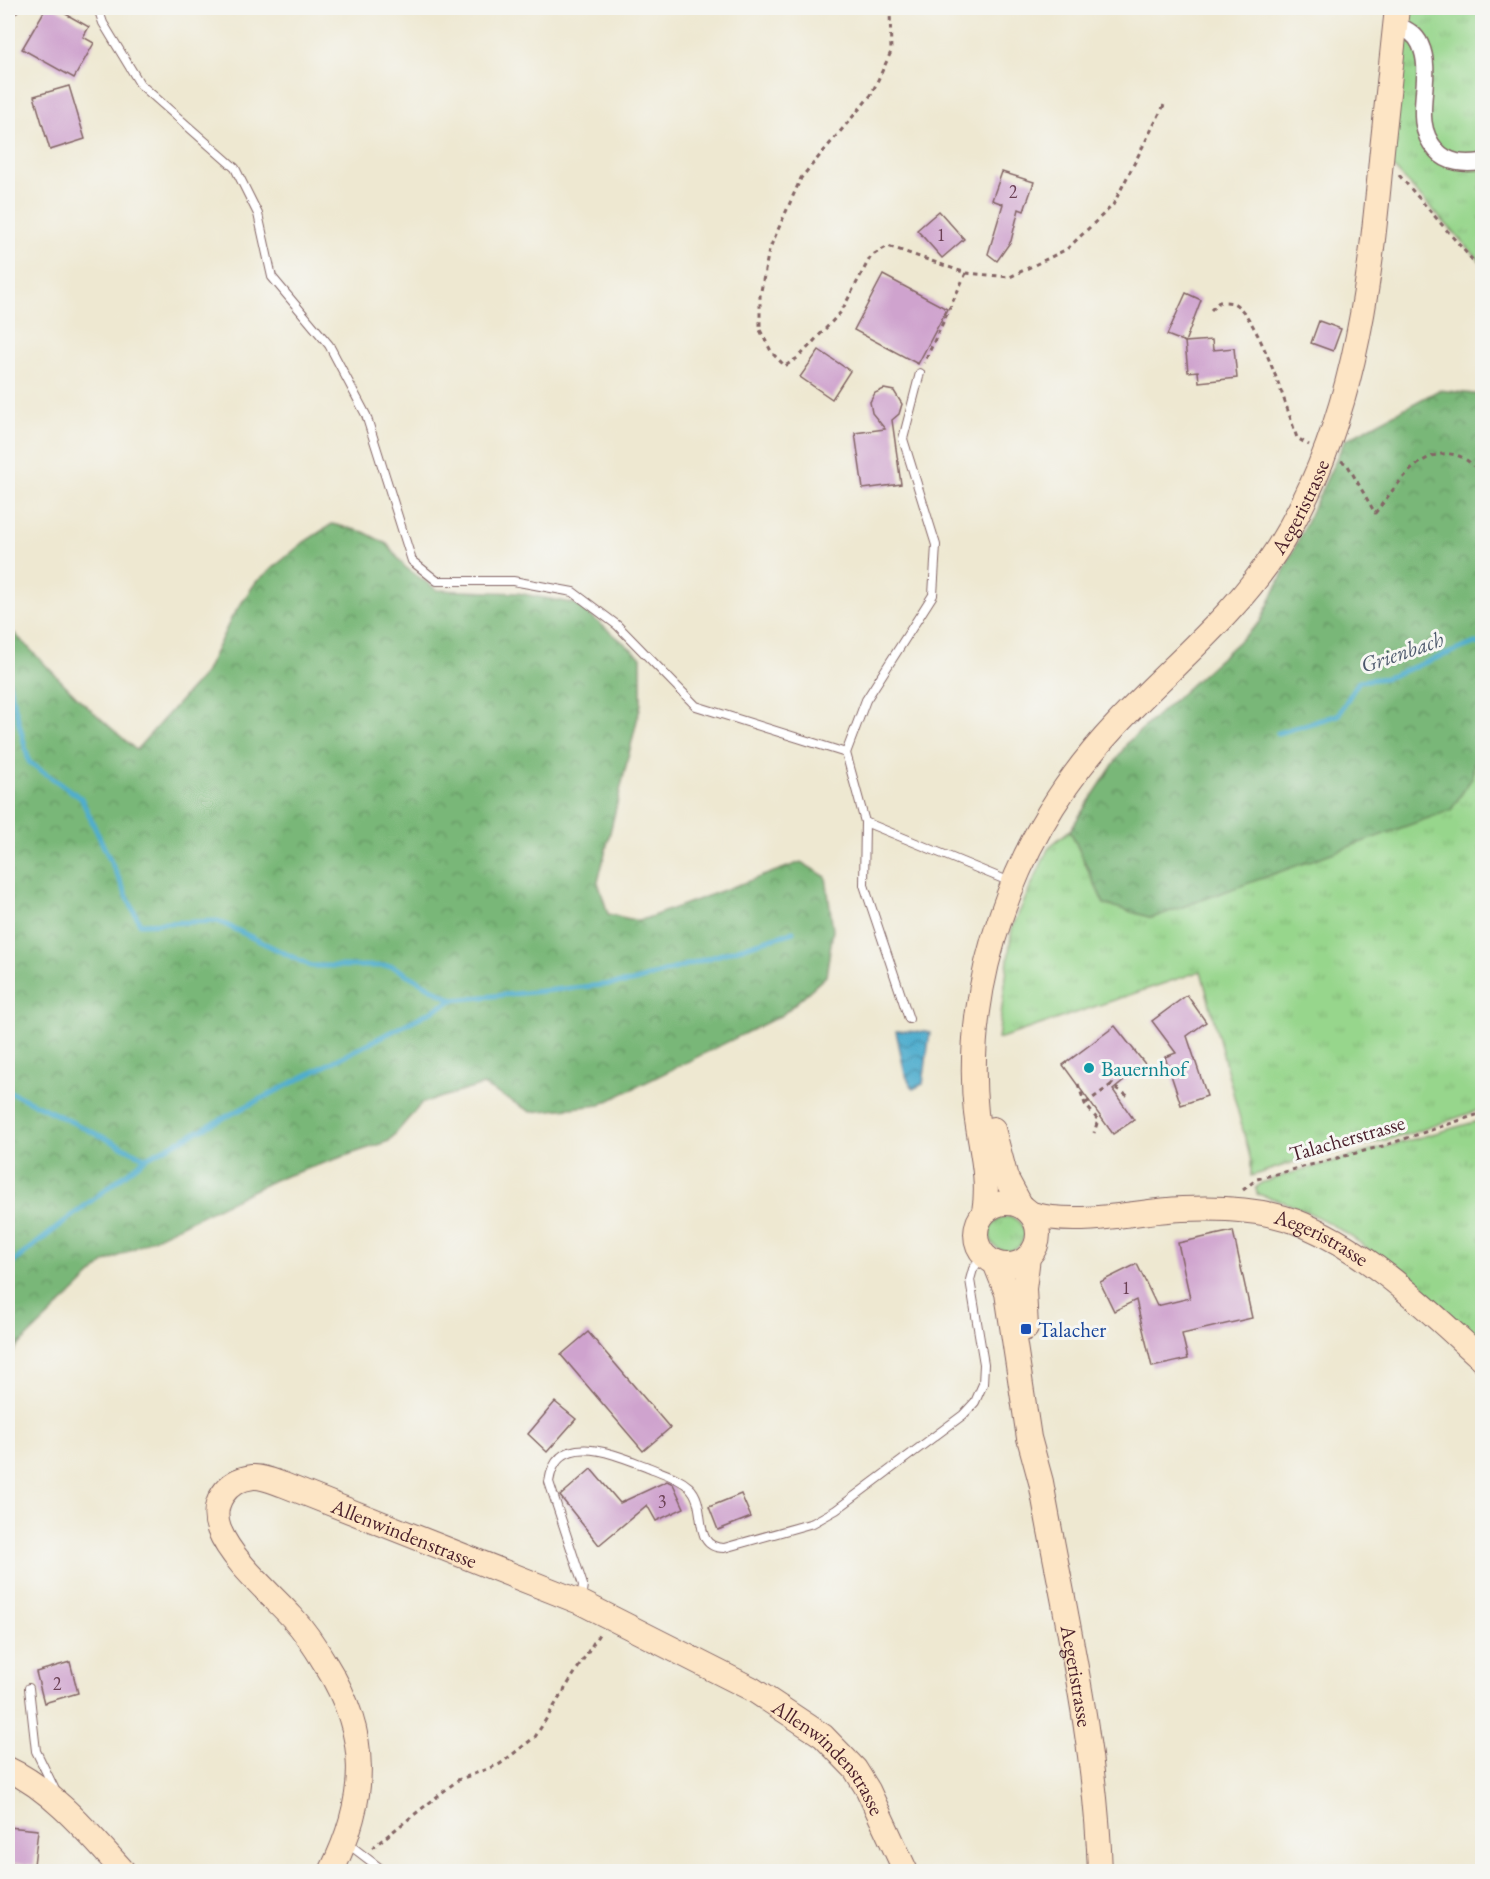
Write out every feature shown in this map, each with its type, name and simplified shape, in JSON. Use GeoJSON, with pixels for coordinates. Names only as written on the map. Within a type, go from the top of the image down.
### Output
{"type":"FeatureCollection","features":[{"type":"Feature","properties":{"kind":"main road","name":"Aegeristrasse"},"geometry":{"type":"LineString","coordinates":[[1100,1872],[1098,1816],[1091,1760],[1041,1482],[1029,1438],[1007,1293],[979,1248],[976,1229],[977,1216],[987,1188],[976,1114],[975,1049],[984,976],[1000,918],[1013,884],[1034,840],[1061,794],[1115,726],[1206,636],[1244,593],[1278,547],[1324,453],[1350,381],[1361,327],[1373,250],[1396,16]]}},
{"type":"Feature","properties":{"kind":"main road","name":"Aegeristrasse"},"geometry":{"type":"LineString","coordinates":[[1000,918],[988,1012],[988,1093],[999,1156],[1006,1178],[1038,1227],[1023,1289],[1040,1439],[1041,1482]]}},
{"type":"Feature","properties":{"kind":"main road","name":"Aegeristrasse"},"geometry":{"type":"LineString","coordinates":[[977,1216],[1000,1203],[1065,1218],[1184,1208],[1245,1211],[1303,1224],[1386,1275],[1482,1359]]}},
{"type":"Feature","properties":{"kind":"main road","name":"Aegeristrasse"},"geometry":{"type":"LineString","coordinates":[[986,1260],[1013,1264],[1067,1232],[1122,1214]]}},
{"type":"Feature","properties":{"kind":"main road","name":"Allenwindenstrasse"},"geometry":{"type":"LineString","coordinates":[[331,1872],[354,1848],[360,1759],[356,1729],[340,1688],[321,1655],[295,1620],[252,1575],[223,1536],[216,1512],[223,1492],[237,1481],[255,1477],[284,1485],[580,1602],[752,1689],[823,1736],[855,1769],[864,1783],[906,1872]]}},
{"type":"Feature","properties":{"kind":"main road"},"geometry":{"type":"LineString","coordinates":[[8,1769],[51,1798],[124,1872]]}},
{"type":"Feature","properties":{"kind":"street"},"geometry":{"type":"LineString","coordinates":[[1396,16],[1420,44],[1424,60],[1422,122],[1428,142],[1443,158],[1465,164],[1482,162]]}},
{"type":"Feature","properties":{"kind":"lane"},"geometry":{"type":"LineString","coordinates":[[8,15],[15,8]]}},
{"type":"Feature","properties":{"kind":"lane"},"geometry":{"type":"LineString","coordinates":[[98,8],[103,23],[140,84],[235,168],[258,214],[272,277],[329,345],[366,415],[412,561],[437,581],[513,581],[573,592],[617,625],[696,706],[846,753]]}},
{"type":"Feature","properties":{"kind":"lane"},"geometry":{"type":"LineString","coordinates":[[909,1019],[864,885],[865,822],[846,753],[866,700],[933,595],[936,545],[903,439],[920,373]]}},
{"type":"Feature","properties":{"kind":"lane"},"geometry":{"type":"LineString","coordinates":[[865,822],[1013,884]]}},
{"type":"Feature","properties":{"kind":"lane"},"geometry":{"type":"LineString","coordinates":[[580,1602],[583,1585],[549,1482],[551,1470],[566,1453],[577,1449],[608,1452],[680,1480],[698,1499],[703,1535],[707,1543],[715,1548],[724,1548],[813,1523],[836,1510],[898,1464],[963,1415],[975,1402],[983,1384],[984,1364],[970,1280],[986,1260]]}},
{"type":"Feature","properties":{"kind":"lane"},"geometry":{"type":"LineString","coordinates":[[29,1688],[36,1751],[55,1791],[51,1798]]}},
{"type":"Feature","properties":{"kind":"lane"},"geometry":{"type":"LineString","coordinates":[[354,1848],[385,1872]]}},
{"type":"Feature","properties":{"kind":"path"},"geometry":{"type":"LineString","coordinates":[[890,8],[891,52],[871,95],[801,178],[770,250],[760,297],[760,330],[772,353],[785,366],[799,357],[841,312],[871,256],[888,246],[966,273],[1011,277],[1067,249],[1113,205],[1165,103]]}},
{"type":"Feature","properties":{"kind":"path"},"geometry":{"type":"LineString","coordinates":[[1382,155],[1482,271]]}},
{"type":"Feature","properties":{"kind":"path"},"geometry":{"type":"LineString","coordinates":[[920,373],[966,273]]}},
{"type":"Feature","properties":{"kind":"path"},"geometry":{"type":"LineString","coordinates":[[1211,310],[1219,302],[1232,303],[1243,311],[1277,375],[1297,438],[1347,464],[1375,513],[1413,466],[1437,455],[1458,456],[1482,472]]}},
{"type":"Feature","properties":{"kind":"path"},"geometry":{"type":"LineString","coordinates":[[1085,1104],[1111,1085],[1119,1076]]}},
{"type":"Feature","properties":{"kind":"path"},"geometry":{"type":"LineString","coordinates":[[1078,1084],[1085,1104],[1098,1120],[1094,1133]]}},
{"type":"Feature","properties":{"kind":"path"},"geometry":{"type":"LineString","coordinates":[[1111,1085],[1131,1098]]}},
{"type":"Feature","properties":{"kind":"path","name":"Talacherstrasse"},"geometry":{"type":"LineString","coordinates":[[1245,1211],[1243,1188],[1257,1179],[1383,1146],[1482,1113]]}},
{"type":"Feature","properties":{"kind":"path"},"geometry":{"type":"LineString","coordinates":[[977,1216],[967,1238],[969,1251],[986,1260]]}},
{"type":"Feature","properties":{"kind":"path"},"geometry":{"type":"LineString","coordinates":[[354,1848],[459,1780],[500,1764],[535,1737],[609,1617]]}},
{"type":"Feature","properties":{"kind":"green space"},"geometry":{"type":"Polygon","coordinates":[[[1398,8],[1482,8],[1482,263],[1382,155],[1398,8]]]}},
{"type":"Feature","properties":{"kind":"green space"},"geometry":{"type":"Polygon","coordinates":[[[1439,390],[1482,395],[1482,730],[1478,733],[1472,778],[1451,810],[1152,918],[1104,904],[1070,830],[1128,742],[1260,622],[1345,440],[1439,390]]]}},
{"type":"Feature","properties":{"kind":"green space"},"geometry":{"type":"Polygon","coordinates":[[[332,524],[364,532],[387,544],[405,567],[437,590],[518,593],[576,604],[641,657],[641,704],[598,882],[608,914],[639,921],[801,862],[826,877],[833,930],[826,976],[782,1015],[600,1105],[531,1112],[483,1085],[422,1103],[389,1141],[274,1180],[104,1263],[16,1348],[8,1362],[8,634],[14,633],[81,701],[136,750],[205,673],[232,617],[256,582],[304,542],[332,524]]]}},
{"type":"Feature","properties":{"kind":"green space"},"geometry":{"type":"Polygon","coordinates":[[[1482,730],[1482,1109],[1407,1135],[1291,1163],[1251,1176],[1251,1161],[1201,971],[998,1039],[1012,928],[1049,847],[1070,830],[1104,904],[1472,778],[1478,733],[1482,730]]]}},
{"type":"Feature","properties":{"kind":"green space"},"geometry":{"type":"Polygon","coordinates":[[[1482,1120],[1482,1349],[1406,1279],[1351,1237],[1322,1219],[1290,1204],[1257,1194],[1256,1188],[1261,1183],[1285,1175],[1482,1120]]]}},
{"type":"Feature","properties":{"kind":"green space"},"geometry":{"type":"Polygon","coordinates":[[[1007,1217],[1019,1222],[1024,1234],[1019,1246],[1007,1251],[995,1246],[990,1234],[995,1222],[1007,1217]]]}},
{"type":"Feature","properties":{"kind":"water"},"geometry":{"type":"Polygon","coordinates":[[[896,1031],[930,1032],[923,1084],[913,1089],[905,1074],[896,1031]]]}},
{"type":"Feature","properties":{"kind":"building"},"geometry":{"type":"Polygon","coordinates":[[[46,8],[55,8],[89,27],[83,37],[94,43],[74,78],[22,49],[46,8]]]}},
{"type":"Feature","properties":{"kind":"building"},"geometry":{"type":"Polygon","coordinates":[[[69,86],[85,139],[50,150],[34,96],[69,86]]]}},
{"type":"Feature","properties":{"kind":"building"},"geometry":{"type":"Polygon","coordinates":[[[1002,172],[1034,182],[1024,211],[1019,209],[1011,241],[997,261],[988,254],[1003,204],[992,200],[1002,172]]]}},
{"type":"Feature","properties":{"kind":"building"},"geometry":{"type":"Polygon","coordinates":[[[939,211],[964,239],[942,258],[917,230],[939,211]]]}},
{"type":"Feature","properties":{"kind":"building"},"geometry":{"type":"Polygon","coordinates":[[[883,275],[947,309],[918,364],[854,330],[883,275]]]}},
{"type":"Feature","properties":{"kind":"building"},"geometry":{"type":"Polygon","coordinates":[[[1186,293],[1201,300],[1185,342],[1167,335],[1186,293]]]}},
{"type":"Feature","properties":{"kind":"building"},"geometry":{"type":"Polygon","coordinates":[[[1319,321],[1341,329],[1333,351],[1311,343],[1319,321]]]}},
{"type":"Feature","properties":{"kind":"building"},"geometry":{"type":"Polygon","coordinates":[[[1212,340],[1213,350],[1234,348],[1237,378],[1199,382],[1198,371],[1188,372],[1185,342],[1212,340]]]}},
{"type":"Feature","properties":{"kind":"building"},"geometry":{"type":"Polygon","coordinates":[[[819,350],[850,371],[832,399],[800,377],[819,350]]]}},
{"type":"Feature","properties":{"kind":"building"},"geometry":{"type":"Polygon","coordinates":[[[884,389],[894,391],[902,404],[899,414],[892,420],[901,484],[863,489],[855,433],[885,429],[872,413],[870,402],[875,393],[884,389]]]}},
{"type":"Feature","properties":{"kind":"building"},"geometry":{"type":"Polygon","coordinates":[[[1187,995],[1206,1022],[1187,1036],[1207,1096],[1181,1105],[1165,1057],[1176,1053],[1152,1021],[1187,995]]]}},
{"type":"Feature","properties":{"kind":"building"},"geometry":{"type":"Polygon","coordinates":[[[1115,1026],[1145,1064],[1113,1090],[1134,1120],[1113,1134],[1063,1065],[1115,1026]]]}},
{"type":"Feature","properties":{"kind":"building"},"geometry":{"type":"Polygon","coordinates":[[[1233,1231],[1252,1318],[1182,1334],[1188,1359],[1152,1367],[1136,1300],[1114,1311],[1100,1282],[1137,1264],[1157,1306],[1190,1298],[1178,1243],[1233,1231]]]}},
{"type":"Feature","properties":{"kind":"building"},"geometry":{"type":"Polygon","coordinates":[[[588,1332],[670,1428],[643,1451],[561,1355],[588,1332]]]}},
{"type":"Feature","properties":{"kind":"building"},"geometry":{"type":"Polygon","coordinates":[[[555,1402],[576,1419],[547,1452],[528,1434],[555,1402]]]}},
{"type":"Feature","properties":{"kind":"building"},"geometry":{"type":"Polygon","coordinates":[[[591,1469],[620,1503],[667,1481],[673,1484],[684,1508],[656,1521],[647,1505],[599,1545],[560,1496],[591,1469]]]}},
{"type":"Feature","properties":{"kind":"building"},"geometry":{"type":"Polygon","coordinates":[[[741,1494],[751,1517],[718,1530],[709,1507],[741,1494]]]}},
{"type":"Feature","properties":{"kind":"building"},"geometry":{"type":"Polygon","coordinates":[[[70,1662],[78,1693],[44,1703],[36,1672],[70,1662]]]}},
{"type":"Feature","properties":{"kind":"building"},"geometry":{"type":"Polygon","coordinates":[[[8,1827],[38,1830],[34,1865],[8,1863],[8,1827]]]}},
{"type":"Feature","properties":{"kind":"waterway","name":"Grienbach"},"geometry":{"type":"LineString","coordinates":[[1278,733],[1338,715],[1359,681],[1386,678],[1475,643],[1482,646]]}},
{"type":"Feature","properties":{"kind":"waterway"},"geometry":{"type":"LineString","coordinates":[[8,680],[29,762],[81,798],[140,924],[218,921],[311,966],[392,966],[453,1000]]}},
{"type":"Feature","properties":{"kind":"waterway"},"geometry":{"type":"LineString","coordinates":[[8,1091],[146,1158],[453,1000],[632,982],[793,932]]}},
{"type":"Feature","properties":{"kind":"waterway"},"geometry":{"type":"LineString","coordinates":[[8,1266],[146,1158]]}},
{"type":"Feature","properties":{"kind":"place","name":"Bauernhof"},"geometry":{"type":"Point","coordinates":[1089,1068]}},
{"type":"Feature","properties":{"kind":"place","name":"Talacher"},"geometry":{"type":"Point","coordinates":[1026,1329]}}]}
